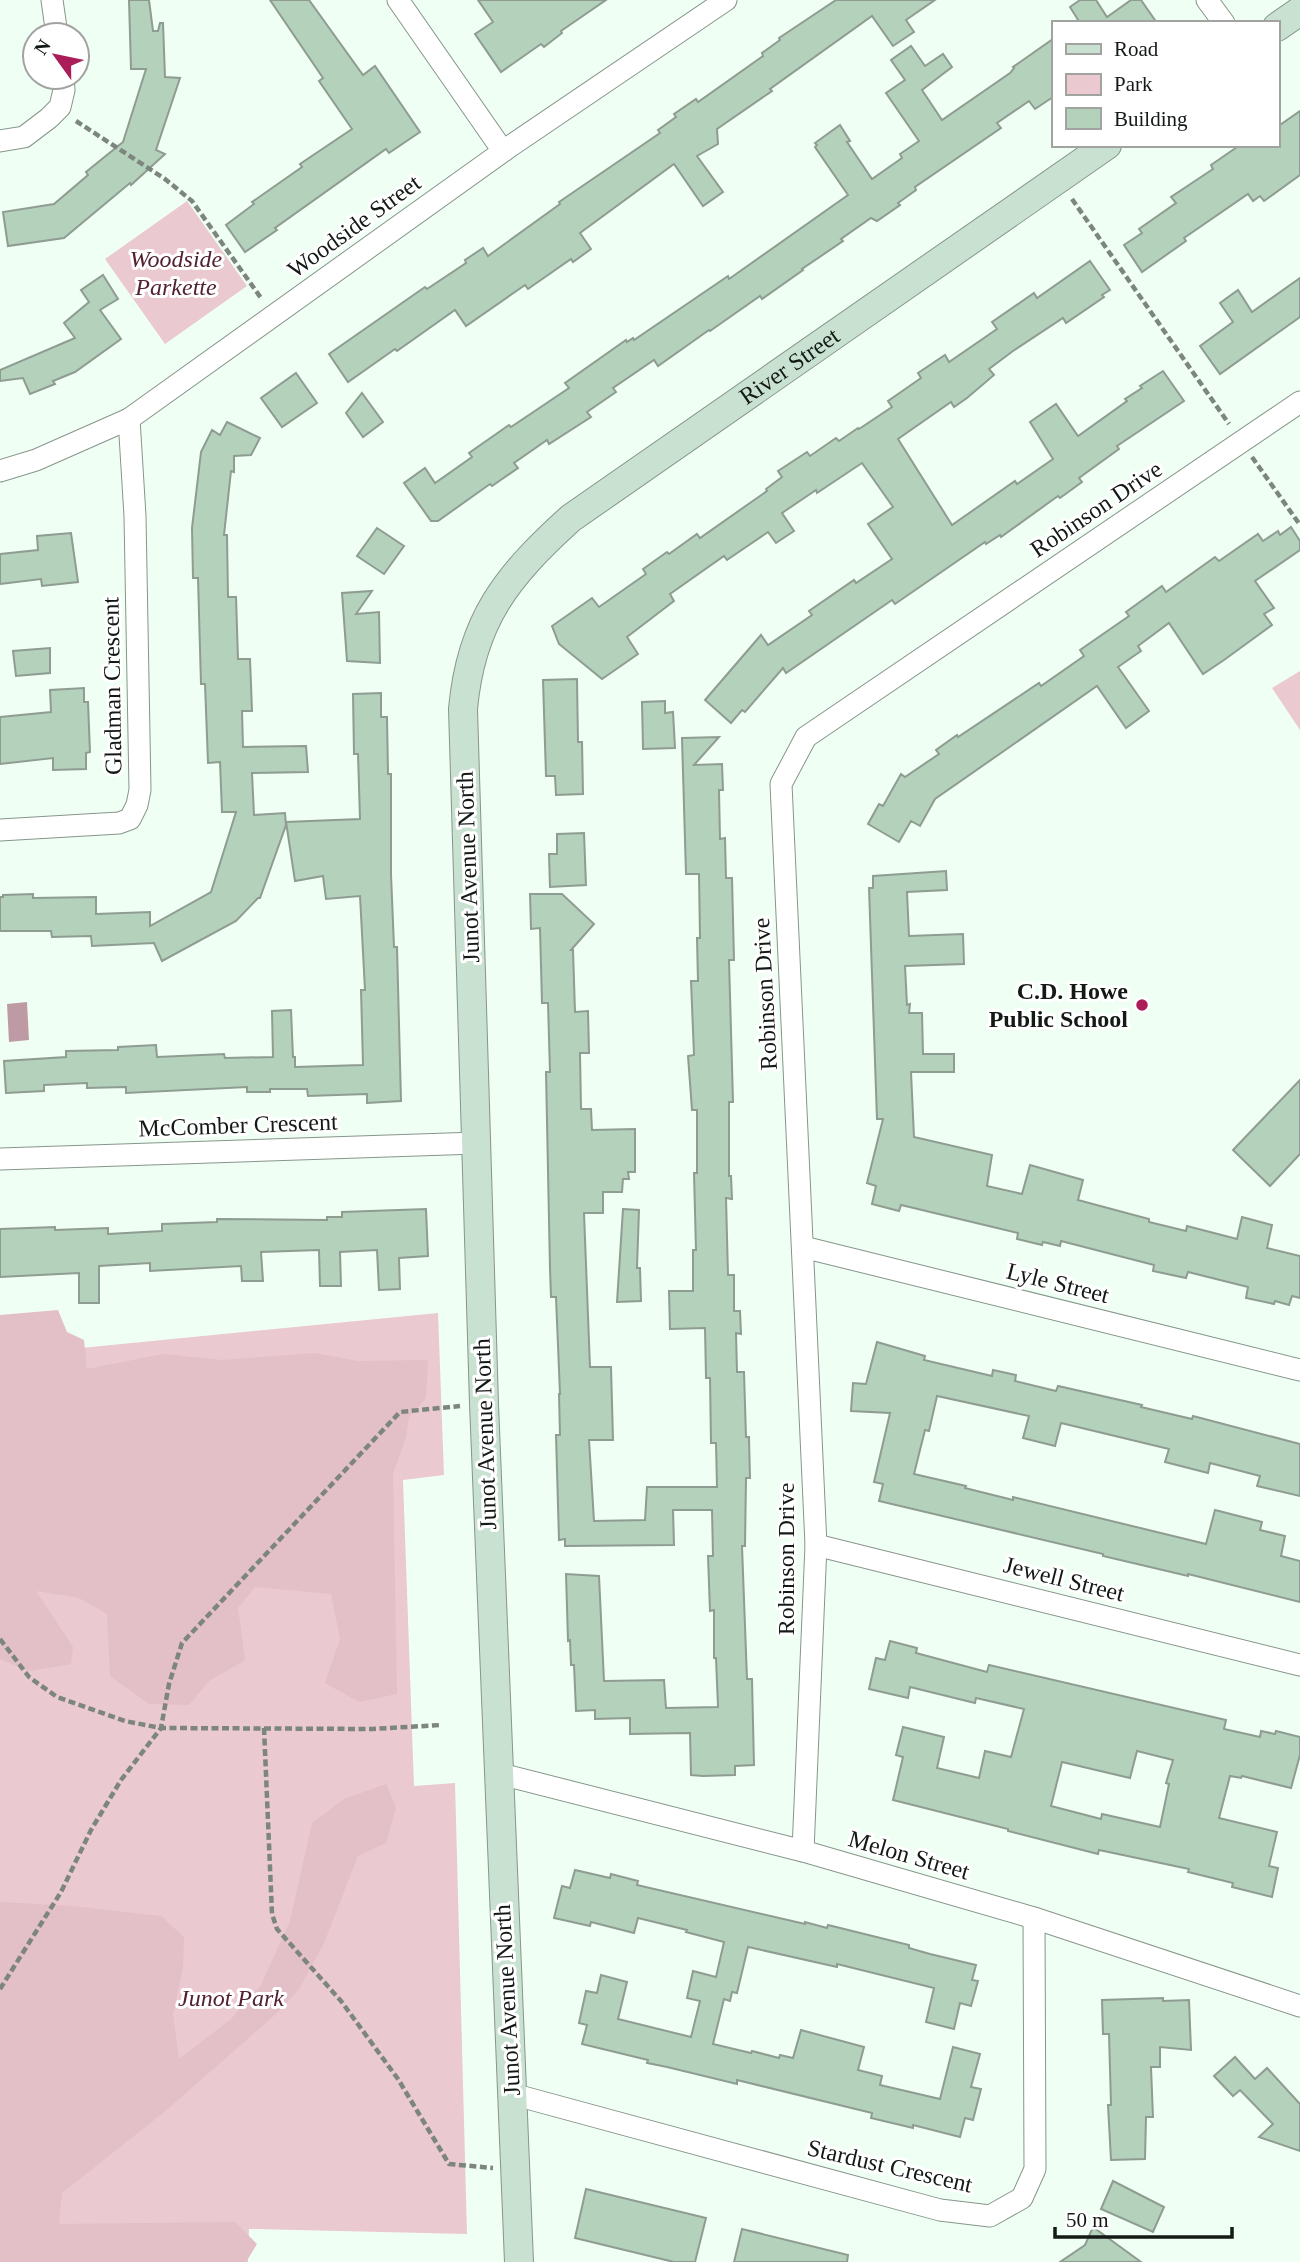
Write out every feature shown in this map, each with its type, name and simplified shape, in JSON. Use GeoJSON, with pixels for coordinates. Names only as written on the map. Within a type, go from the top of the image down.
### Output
{"type":"FeatureCollection","features":[{"type":"Feature","properties":{"kind":"main road"},"geometry":{"type":"LineString","coordinates":[[1279,26],[1300,11]]}},
{"type":"Feature","properties":{"kind":"main road","name":"River Street"},"geometry":{"type":"LineString","coordinates":[[492,610],[496,600],[523,564],[571,518],[1104,147]]}},
{"type":"Feature","properties":{"kind":"main road","name":"Junot Avenue North"},"geometry":{"type":"LineString","coordinates":[[492,610],[475,648],[467,677],[463,709],[497,1773],[519,2262]]}},
{"type":"Feature","properties":{"kind":"street"},"geometry":{"type":"LineString","coordinates":[[52,0],[55,21]]}},
{"type":"Feature","properties":{"kind":"street"},"geometry":{"type":"LineString","coordinates":[[398,0],[503,151]]}},
{"type":"Feature","properties":{"kind":"street","name":"Woodside Street"},"geometry":{"type":"LineString","coordinates":[[0,471],[36,460],[129,419],[503,151],[726,0]]}},
{"type":"Feature","properties":{"kind":"street"},"geometry":{"type":"LineString","coordinates":[[1207,0],[1223,21]]}},
{"type":"Feature","properties":{"kind":"street"},"geometry":{"type":"LineString","coordinates":[[0,141],[24,137],[37,129],[58,108],[65,91]]}},
{"type":"Feature","properties":{"kind":"street","name":"Robinson Drive"},"geometry":{"type":"LineString","coordinates":[[803,1851],[816,1545],[781,784],[806,737],[1300,402]]}},
{"type":"Feature","properties":{"kind":"street","name":"Gladman Crescent"},"geometry":{"type":"LineString","coordinates":[[0,830],[119,823],[130,819],[136,805],[140,790],[135,516],[129,419]]}},
{"type":"Feature","properties":{"kind":"street","name":"McComber Crescent"},"geometry":{"type":"LineString","coordinates":[[0,1159],[477,1143]]}},
{"type":"Feature","properties":{"kind":"street","name":"Lyle Street"},"geometry":{"type":"LineString","coordinates":[[803,1247],[1300,1370]]}},
{"type":"Feature","properties":{"kind":"street","name":"Jewell Street"},"geometry":{"type":"LineString","coordinates":[[816,1545],[1300,1664]]}},
{"type":"Feature","properties":{"kind":"street","name":"Melon Street"},"geometry":{"type":"LineString","coordinates":[[497,1773],[803,1851],[1034,1918],[1300,2006]]}},
{"type":"Feature","properties":{"kind":"street","name":"Stardust Crescent"},"geometry":{"type":"LineString","coordinates":[[512,2094],[940,2210],[990,2216],[1022,2198],[1035,2169],[1034,1918]]}},
{"type":"Feature","properties":{"kind":"path"},"geometry":{"type":"LineString","coordinates":[[58,108],[165,179],[192,201],[273,316]]}},
{"type":"Feature","properties":{"kind":"path"},"geometry":{"type":"LineString","coordinates":[[1058,179],[1300,525]]}},
{"type":"Feature","properties":{"kind":"path"},"geometry":{"type":"LineString","coordinates":[[0,1989],[61,1892],[90,1830],[121,1780],[160,1728],[169,1684],[182,1643],[400,1412],[484,1404]]}},
{"type":"Feature","properties":{"kind":"path"},"geometry":{"type":"LineString","coordinates":[[0,1639],[29,1677],[57,1697],[125,1721],[160,1728],[372,1729],[440,1724]]}},
{"type":"Feature","properties":{"kind":"path"},"geometry":{"type":"LineString","coordinates":[[264,1728],[272,1914],[277,1929],[341,2001],[390,2068],[449,2164],[514,2171]]}},
{"type":"Feature","properties":{"kind":"green space","name":"Woodside Parkette"},"geometry":{"type":"Polygon","coordinates":[[[187,201],[247,286],[165,344],[105,259],[187,201]]]}},
{"type":"Feature","properties":{"kind":"green space"},"geometry":{"type":"Polygon","coordinates":[[[1300,671],[1300,730],[1272,688],[1300,671]]]}},
{"type":"Feature","properties":{"kind":"green space","name":"Junot Park"},"geometry":{"type":"Polygon","coordinates":[[[438,1313],[444,1475],[403,1480],[414,1786],[455,1783],[467,2234],[249,2229],[248,2262],[0,2262],[0,1356],[438,1313]]]}},
{"type":"Feature","properties":{"kind":"shaded area"},"geometry":{"type":"Polygon","coordinates":[[[27,1002],[29,1040],[9,1042],[7,1004],[27,1002]]]}},
{"type":"Feature","properties":{"kind":"shaded area"},"geometry":{"type":"Polygon","coordinates":[[[58,1310],[67,1332],[84,1340],[87,1369],[163,1354],[222,1360],[315,1353],[358,1361],[428,1360],[426,1398],[409,1417],[406,1437],[393,1474],[397,1694],[359,1702],[325,1683],[340,1639],[331,1594],[255,1587],[238,1608],[245,1660],[209,1681],[189,1705],[149,1704],[110,1676],[107,1614],[79,1598],[36,1591],[73,1647],[71,1664],[29,1671],[0,1659],[0,1315],[58,1310]]]}},
{"type":"Feature","properties":{"kind":"shaded area"},"geometry":{"type":"Polygon","coordinates":[[[386,1784],[396,1808],[386,1843],[358,1856],[324,1943],[299,1989],[276,2014],[163,2113],[62,2193],[59,2224],[235,2222],[257,2244],[246,2262],[0,2262],[0,1902],[72,1906],[161,1916],[184,1937],[183,1967],[173,2015],[179,2059],[231,2019],[261,1985],[290,1921],[312,1823],[344,1799],[386,1784]]]}},
{"type":"Feature","properties":{"kind":"building"},"geometry":{"type":"Polygon","coordinates":[[[129,0],[149,0],[153,31],[158,31],[160,23],[163,23],[165,77],[180,78],[156,150],[165,154],[64,238],[8,246],[3,212],[54,204],[88,175],[86,172],[123,142],[146,69],[131,69],[129,0]]]}},
{"type":"Feature","properties":{"kind":"building"},"geometry":{"type":"Polygon","coordinates":[[[270,0],[309,0],[363,75],[375,66],[420,132],[389,153],[386,149],[245,252],[226,225],[254,204],[252,202],[302,167],[300,164],[352,129],[319,81],[323,78],[270,0]]]}},
{"type":"Feature","properties":{"kind":"building"},"geometry":{"type":"Polygon","coordinates":[[[478,0],[606,0],[561,31],[562,33],[544,47],[541,44],[501,72],[475,34],[493,22],[478,0]]]}},
{"type":"Feature","properties":{"kind":"building"},"geometry":{"type":"Polygon","coordinates":[[[836,0],[935,0],[906,20],[914,32],[893,46],[872,16],[717,129],[718,144],[697,156],[723,192],[703,206],[674,164],[580,233],[591,249],[573,262],[571,259],[528,289],[525,285],[466,326],[455,310],[348,382],[329,354],[425,287],[427,289],[466,263],[465,260],[483,248],[488,256],[560,204],[559,202],[660,133],[658,130],[676,117],[674,114],[696,99],[698,102],[763,56],[762,53],[780,40],[779,38],[836,0]]]}},
{"type":"Feature","properties":{"kind":"building"},"geometry":{"type":"Polygon","coordinates":[[[1080,0],[1096,0],[1107,17],[1131,0],[1141,0],[1156,21],[1079,21],[1070,7],[1080,0]]]}},
{"type":"Feature","properties":{"kind":"building"},"geometry":{"type":"Polygon","coordinates":[[[1052,40],[1052,98],[1035,109],[1029,101],[997,123],[1001,128],[915,187],[916,190],[898,203],[900,205],[877,221],[871,218],[762,299],[760,296],[658,366],[654,360],[613,388],[616,392],[587,412],[591,417],[549,444],[547,440],[514,463],[518,468],[492,486],[490,484],[438,521],[431,521],[404,483],[425,468],[435,483],[472,457],[469,453],[569,388],[565,383],[626,340],[634,340],[728,276],[729,279],[848,195],[815,147],[815,143],[840,125],[850,141],[847,142],[872,179],[902,158],[900,154],[919,141],[886,93],[905,80],[891,60],[911,46],[925,66],[943,54],[952,67],[922,90],[942,120],[1010,73],[1013,67],[1052,40]]]}},
{"type":"Feature","properties":{"kind":"building"},"geometry":{"type":"Polygon","coordinates":[[[1300,111],[1300,175],[1264,201],[1260,196],[1253,201],[1248,194],[1184,238],[1186,241],[1142,272],[1124,245],[1142,233],[1139,229],[1176,203],[1171,197],[1213,169],[1211,165],[1237,147],[1279,147],[1279,126],[1300,111]]]}},
{"type":"Feature","properties":{"kind":"building"},"geometry":{"type":"Polygon","coordinates":[[[1090,261],[1110,290],[1102,295],[1104,297],[1066,323],[1063,318],[1013,351],[989,369],[994,375],[967,398],[954,407],[951,402],[898,439],[952,525],[1015,481],[1017,484],[1053,459],[1030,422],[1056,404],[1078,436],[1163,371],[1184,401],[1117,446],[1119,449],[1079,478],[1082,482],[1060,498],[1058,496],[1001,537],[1000,535],[986,544],[985,542],[895,604],[892,600],[786,673],[783,668],[745,712],[742,710],[731,723],[705,700],[761,635],[768,645],[812,615],[809,611],[854,580],[856,583],[892,559],[868,524],[893,507],[862,463],[782,513],[794,531],[776,543],[768,532],[727,560],[724,556],[670,594],[674,601],[627,637],[638,654],[602,679],[559,644],[552,626],[592,598],[599,607],[646,574],[643,569],[667,552],[669,554],[697,534],[700,538],[767,491],[766,489],[782,477],[778,471],[807,452],[810,456],[836,438],[839,441],[892,407],[888,401],[921,378],[918,373],[945,355],[949,362],[997,329],[992,322],[1034,293],[1037,298],[1090,261]]]}},
{"type":"Feature","properties":{"kind":"building"},"geometry":{"type":"Polygon","coordinates":[[[103,275],[118,299],[100,310],[121,339],[75,372],[30,394],[23,378],[0,381],[0,370],[75,338],[64,323],[89,302],[81,290],[103,275]]]}},
{"type":"Feature","properties":{"kind":"building"},"geometry":{"type":"Polygon","coordinates":[[[1300,278],[1300,317],[1220,374],[1200,346],[1233,322],[1220,303],[1238,290],[1252,312],[1300,278]]]}},
{"type":"Feature","properties":{"kind":"building"},"geometry":{"type":"Polygon","coordinates":[[[296,373],[317,403],[282,427],[261,398],[296,373]]]}},
{"type":"Feature","properties":{"kind":"building"},"geometry":{"type":"Polygon","coordinates":[[[362,393],[383,422],[363,437],[346,413],[362,393]]]}},
{"type":"Feature","properties":{"kind":"building"},"geometry":{"type":"Polygon","coordinates":[[[227,422],[260,438],[251,455],[234,456],[224,535],[227,535],[228,597],[236,597],[238,659],[250,659],[252,711],[242,711],[243,747],[306,746],[308,772],[252,773],[254,815],[285,813],[286,825],[260,898],[236,921],[162,961],[154,943],[92,946],[91,936],[52,937],[51,931],[0,931],[0,897],[3,895],[33,894],[33,898],[96,897],[96,914],[150,912],[150,926],[211,892],[236,812],[222,812],[220,762],[208,763],[205,684],[201,684],[198,578],[193,578],[192,528],[201,452],[212,430],[220,435],[227,422]]]}},
{"type":"Feature","properties":{"kind":"building"},"geometry":{"type":"Polygon","coordinates":[[[1291,527],[1300,541],[1300,550],[1255,581],[1274,608],[1264,614],[1272,625],[1224,660],[1203,674],[1169,623],[1138,646],[1141,651],[1118,667],[1149,711],[1126,728],[1097,686],[935,799],[920,826],[911,821],[899,842],[868,824],[879,804],[883,806],[901,774],[905,777],[939,754],[936,750],[957,735],[958,737],[1039,683],[1041,686],[1084,656],[1080,650],[1129,616],[1126,612],[1162,586],[1166,592],[1215,557],[1219,561],[1258,534],[1263,541],[1278,531],[1280,535],[1291,527]]]}},
{"type":"Feature","properties":{"kind":"building"},"geometry":{"type":"Polygon","coordinates":[[[377,528],[404,546],[384,574],[357,556],[377,528]]]}},
{"type":"Feature","properties":{"kind":"building"},"geometry":{"type":"Polygon","coordinates":[[[71,533],[78,582],[42,586],[41,579],[0,584],[0,554],[38,550],[37,536],[71,533]]]}},
{"type":"Feature","properties":{"kind":"building"},"geometry":{"type":"Polygon","coordinates":[[[372,591],[356,614],[379,612],[380,663],[347,661],[342,593],[372,591]]]}},
{"type":"Feature","properties":{"kind":"building"},"geometry":{"type":"Polygon","coordinates":[[[50,648],[50,673],[16,676],[13,651],[50,648]]]}},
{"type":"Feature","properties":{"kind":"building"},"geometry":{"type":"Polygon","coordinates":[[[577,679],[578,742],[582,742],[583,794],[556,795],[555,776],[546,776],[543,680],[577,679]]]}},
{"type":"Feature","properties":{"kind":"building"},"geometry":{"type":"Polygon","coordinates":[[[84,688],[84,702],[88,702],[90,752],[86,753],[86,769],[53,770],[53,758],[0,764],[0,717],[51,712],[50,690],[84,688]]]}},
{"type":"Feature","properties":{"kind":"building"},"geometry":{"type":"Polygon","coordinates":[[[381,693],[381,717],[387,717],[388,774],[391,774],[391,874],[394,947],[397,947],[401,1101],[367,1103],[367,1094],[308,1096],[307,1089],[247,1092],[247,1087],[126,1093],[126,1087],[87,1088],[87,1083],[44,1085],[44,1091],[6,1093],[4,1061],[66,1057],[66,1051],[118,1050],[118,1047],[156,1045],[157,1057],[224,1054],[225,1058],[273,1057],[272,1011],[291,1010],[295,1067],[363,1065],[361,990],[365,990],[360,896],[326,899],[323,876],[295,881],[286,822],[360,819],[358,754],[354,754],[353,694],[381,693]]]}},
{"type":"Feature","properties":{"kind":"building"},"geometry":{"type":"Polygon","coordinates":[[[665,701],[665,713],[673,712],[675,748],[643,749],[642,702],[665,701]]]}},
{"type":"Feature","properties":{"kind":"building"},"geometry":{"type":"Polygon","coordinates":[[[719,737],[694,765],[722,764],[723,790],[719,790],[720,839],[725,838],[726,878],[732,878],[734,960],[729,960],[733,1102],[729,1102],[729,1176],[732,1199],[726,1198],[728,1275],[734,1275],[734,1311],[740,1311],[741,1334],[736,1333],[737,1372],[744,1372],[746,1437],[749,1437],[750,1478],[746,1478],[745,1546],[742,1546],[747,1679],[752,1679],[754,1765],[735,1766],[735,1775],[703,1776],[691,1775],[690,1733],[630,1734],[630,1718],[595,1719],[595,1710],[576,1711],[574,1665],[571,1665],[570,1640],[568,1641],[566,1574],[599,1576],[604,1681],[664,1680],[666,1708],[718,1707],[714,1610],[710,1611],[708,1556],[713,1556],[712,1510],[673,1510],[674,1545],[565,1546],[565,1539],[559,1540],[556,1435],[560,1435],[560,1394],[556,1297],[551,1297],[550,1269],[546,1072],[550,1072],[548,1003],[542,1003],[540,928],[531,929],[530,894],[562,894],[594,924],[571,950],[575,1012],[588,1011],[589,1053],[580,1053],[581,1109],[591,1109],[592,1130],[635,1129],[635,1172],[628,1172],[629,1179],[623,1179],[622,1192],[603,1192],[603,1213],[584,1213],[590,1367],[611,1367],[613,1440],[589,1440],[594,1521],[645,1520],[647,1487],[717,1487],[716,1443],[711,1443],[710,1378],[706,1378],[705,1328],[670,1329],[669,1291],[693,1291],[693,1250],[696,1250],[694,1173],[697,1173],[697,1110],[692,1110],[688,1056],[694,1055],[691,981],[698,981],[699,874],[686,874],[682,738],[719,737]]]}},
{"type":"Feature","properties":{"kind":"building"},"geometry":{"type":"Polygon","coordinates":[[[584,833],[586,885],[550,887],[549,854],[557,854],[557,834],[584,833]]]}},
{"type":"Feature","properties":{"kind":"building"},"geometry":{"type":"Polygon","coordinates":[[[946,871],[947,890],[907,892],[909,936],[963,934],[964,964],[905,966],[909,1013],[922,1013],[923,1054],[954,1054],[954,1072],[911,1072],[914,1137],[992,1155],[987,1186],[1022,1194],[1030,1165],[1083,1180],[1078,1200],[1149,1219],[1149,1222],[1186,1231],[1187,1226],[1237,1239],[1242,1217],[1272,1225],[1267,1248],[1300,1256],[1300,1298],[1292,1296],[1289,1305],[1246,1298],[1248,1287],[1188,1272],[1186,1278],[1153,1271],[1154,1265],[1061,1241],[1060,1246],[1043,1242],[1042,1245],[1017,1239],[1018,1233],[901,1205],[899,1211],[872,1204],[876,1186],[867,1183],[883,1119],[877,1119],[869,888],[873,888],[873,876],[946,871]]]}},
{"type":"Feature","properties":{"kind":"building"},"geometry":{"type":"Polygon","coordinates":[[[1300,1080],[1300,1154],[1270,1186],[1233,1150],[1300,1080]]]}},
{"type":"Feature","properties":{"kind":"building"},"geometry":{"type":"Polygon","coordinates":[[[426,1209],[428,1256],[399,1258],[400,1289],[379,1290],[377,1250],[340,1252],[341,1286],[320,1286],[319,1250],[261,1252],[263,1281],[242,1281],[241,1266],[150,1271],[150,1263],[99,1266],[99,1303],[79,1303],[79,1273],[0,1277],[0,1229],[108,1228],[108,1234],[162,1231],[162,1224],[217,1222],[217,1219],[327,1220],[327,1217],[342,1217],[342,1212],[426,1209]]]}},
{"type":"Feature","properties":{"kind":"building"},"geometry":{"type":"Polygon","coordinates":[[[623,1209],[639,1210],[637,1268],[640,1268],[641,1301],[617,1302],[623,1209]]]}},
{"type":"Feature","properties":{"kind":"building"},"geometry":{"type":"Polygon","coordinates":[[[877,1342],[925,1356],[924,1360],[992,1376],[993,1370],[1016,1375],[1015,1381],[1056,1391],[1058,1386],[1192,1419],[1193,1416],[1300,1444],[1300,1496],[1257,1486],[1260,1476],[1210,1463],[1208,1473],[1165,1462],[1169,1449],[1061,1423],[1055,1446],[1023,1438],[1029,1416],[937,1396],[929,1431],[925,1430],[914,1474],[1013,1500],[1013,1497],[1206,1544],[1215,1510],[1262,1522],[1260,1530],[1285,1536],[1281,1556],[1300,1561],[1300,1602],[879,1501],[883,1484],[874,1482],[890,1413],[851,1411],[853,1383],[866,1384],[877,1342]]]}},
{"type":"Feature","properties":{"kind":"building"},"geometry":{"type":"Polygon","coordinates":[[[890,1641],[917,1648],[916,1653],[987,1672],[989,1665],[1226,1720],[1224,1729],[1260,1737],[1261,1731],[1275,1734],[1276,1731],[1300,1737],[1300,1755],[1291,1788],[1242,1776],[1230,1776],[1219,1818],[1277,1832],[1269,1866],[1278,1868],[1272,1897],[1232,1887],[1233,1883],[1188,1872],[1189,1869],[1099,1850],[1098,1854],[893,1800],[903,1757],[896,1755],[903,1727],[944,1737],[937,1768],[979,1778],[985,1751],[1011,1757],[1024,1709],[976,1698],[975,1703],[910,1687],[908,1698],[869,1689],[876,1658],[885,1660],[890,1641]],[[1137,1751],[1130,1778],[1062,1762],[1051,1806],[1101,1819],[1102,1814],[1160,1827],[1169,1784],[1166,1783],[1173,1760],[1137,1751]]]}},
{"type":"Feature","properties":{"kind":"building"},"geometry":{"type":"Polygon","coordinates":[[[575,1870],[610,1878],[611,1874],[638,1881],[637,1885],[805,1924],[827,1928],[828,1925],[976,1965],[972,1980],[978,1981],[971,2006],[960,2003],[954,2029],[926,2022],[934,1988],[837,1964],[837,1967],[748,1947],[737,1993],[732,1992],[730,2001],[724,1999],[713,2044],[779,2058],[780,2055],[793,2058],[801,2030],[864,2047],[858,2070],[882,2076],[880,2085],[940,2099],[953,2047],[980,2054],[971,2087],[981,2089],[973,2120],[965,2118],[960,2137],[913,2125],[913,2128],[871,2118],[872,2113],[737,2080],[737,2084],[647,2063],[648,2060],[582,2044],[587,2025],[579,2023],[586,1991],[597,1993],[601,1975],[627,1982],[618,2019],[691,2037],[700,2001],[687,1998],[693,1971],[716,1977],[724,1942],[638,1918],[634,1933],[591,1922],[590,1926],[554,1918],[562,1886],[570,1888],[575,1870]]]}},
{"type":"Feature","properties":{"kind":"building"},"geometry":{"type":"Polygon","coordinates":[[[1163,1998],[1163,2001],[1189,2000],[1191,2050],[1160,2047],[1160,2067],[1151,2067],[1153,2117],[1146,2117],[1145,2159],[1111,2160],[1108,2105],[1111,2105],[1109,2034],[1103,2034],[1102,2000],[1163,1998]]]}},
{"type":"Feature","properties":{"kind":"building"},"geometry":{"type":"Polygon","coordinates":[[[1235,2057],[1255,2079],[1267,2068],[1300,2104],[1300,2151],[1259,2137],[1273,2124],[1240,2090],[1233,2096],[1214,2076],[1235,2057]]]}},
{"type":"Feature","properties":{"kind":"building"},"geometry":{"type":"Polygon","coordinates":[[[1113,2181],[1164,2207],[1153,2232],[1101,2209],[1113,2181]]]}},
{"type":"Feature","properties":{"kind":"building"},"geometry":{"type":"Polygon","coordinates":[[[586,2189],[706,2218],[695,2262],[674,2262],[575,2238],[586,2189]]]}},
{"type":"Feature","properties":{"kind":"building"},"geometry":{"type":"Polygon","coordinates":[[[1093,2227],[1141,2262],[1060,2262],[1085,2245],[1093,2227]]]}},
{"type":"Feature","properties":{"kind":"building"},"geometry":{"type":"Polygon","coordinates":[[[742,2229],[848,2255],[847,2262],[734,2262],[742,2229]]]}},
{"type":"Feature","properties":{"kind":"place","name":"C.D. Howe Public School"},"geometry":{"type":"Point","coordinates":[1142,1005]}}]}
